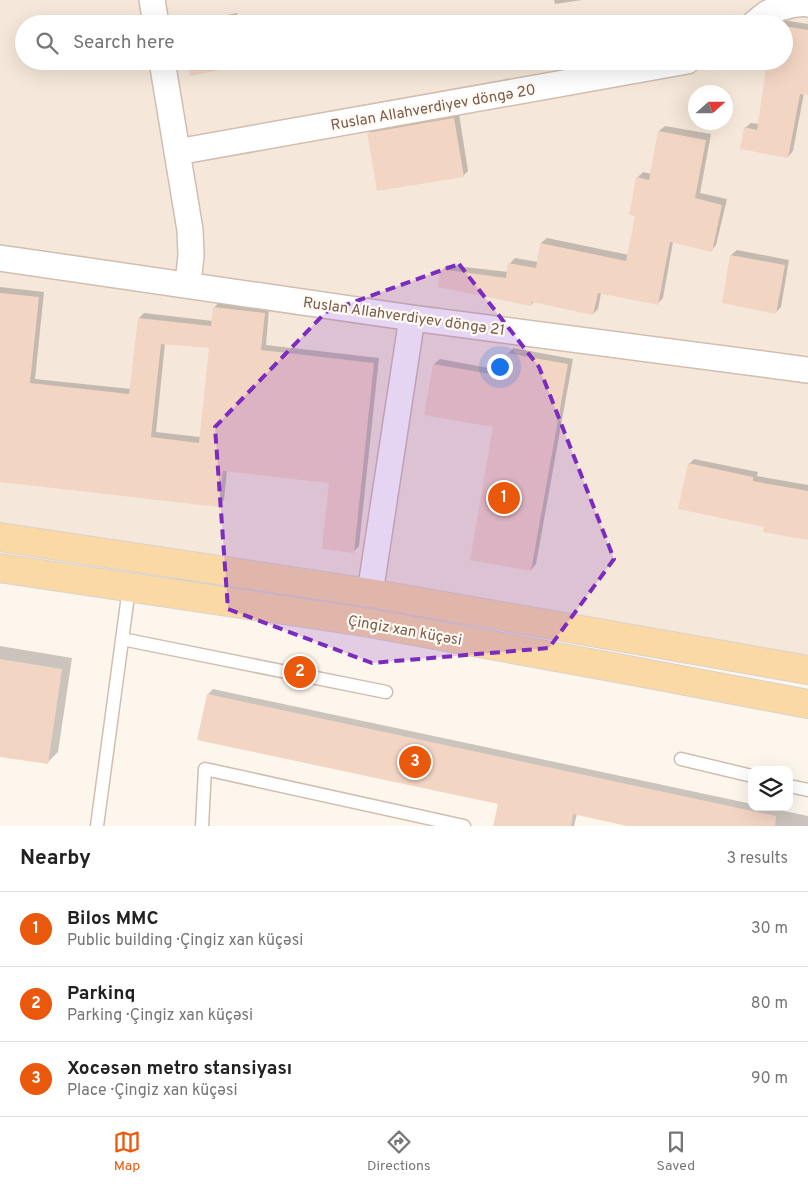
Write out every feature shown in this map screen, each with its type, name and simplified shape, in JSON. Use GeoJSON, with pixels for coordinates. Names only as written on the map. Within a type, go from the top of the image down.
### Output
{"type":"FeatureCollection","features":[{"type":"Feature","properties":{"kind":"main road","name":"Çingiz xan küçəsi"},"geometry":{"type":"LineString","coordinates":[[0,537],[370,594],[808,670]]}},
{"type":"Feature","properties":{"kind":"main road","name":"Çingiz xan küçəsi"},"geometry":{"type":"LineString","coordinates":[[0,568],[364,622],[808,704]]}},
{"type":"Feature","properties":{"kind":"street"},"geometry":{"type":"LineString","coordinates":[[152,0],[154,15]]}},
{"type":"Feature","properties":{"kind":"street"},"geometry":{"type":"LineString","coordinates":[[765,15],[786,6],[808,4]]}},
{"type":"Feature","properties":{"kind":"street"},"geometry":{"type":"LineString","coordinates":[[164,70],[190,230],[191,255],[188,284]]}},
{"type":"Feature","properties":{"kind":"street","name":"Ruslan Allahverdiyev döngə 20"},"geometry":{"type":"LineString","coordinates":[[178,152],[637,70]]}},
{"type":"Feature","properties":{"kind":"street","name":"Ruslan Allahverdiyev döngə 21"},"geometry":{"type":"LineString","coordinates":[[0,258],[412,318],[808,370]]}},
{"type":"Feature","properties":{"kind":"street"},"geometry":{"type":"LineString","coordinates":[[370,594],[412,318]]}},
{"type":"Feature","properties":{"kind":"lane"},"geometry":{"type":"LineString","coordinates":[[97,826],[129,588]]}},
{"type":"Feature","properties":{"kind":"lane"},"geometry":{"type":"LineString","coordinates":[[122,640],[386,692]]}},
{"type":"Feature","properties":{"kind":"lane"},"geometry":{"type":"LineString","coordinates":[[681,759],[748,775]]}},
{"type":"Feature","properties":{"kind":"lane"},"geometry":{"type":"LineString","coordinates":[[202,826],[205,769],[464,826]]}},
{"type":"Feature","properties":{"kind":"lane"},"geometry":{"type":"LineString","coordinates":[[793,787],[808,790]]}},
{"type":"Feature","properties":{"kind":"highlighted area"},"geometry":{"type":"Polygon","coordinates":[[[459,264],[539,367],[614,559],[549,648],[372,663],[228,609],[215,427],[326,312],[459,264]]]}},
{"type":"Feature","properties":{"kind":"shaded area"},"geometry":{"type":"Polygon","coordinates":[[[0,0],[808,0],[808,655],[0,522],[0,0]]]}},
{"type":"Feature","properties":{"kind":"building"},"geometry":{"type":"Polygon","coordinates":[[[793,28],[808,30],[808,95],[800,94],[788,158],[740,149],[744,127],[757,130],[766,70],[793,70],[793,28]]]}},
{"type":"Feature","properties":{"kind":"building"},"geometry":{"type":"Polygon","coordinates":[[[189,70],[221,70],[190,76],[189,70]]]}},
{"type":"Feature","properties":{"kind":"building"},"geometry":{"type":"Polygon","coordinates":[[[454,118],[464,177],[377,191],[367,133],[454,118]]]}},
{"type":"Feature","properties":{"kind":"building"},"geometry":{"type":"Polygon","coordinates":[[[658,131],[706,140],[695,198],[722,205],[712,252],[670,242],[658,305],[598,293],[593,315],[532,302],[531,306],[438,287],[440,269],[506,278],[508,263],[536,268],[540,243],[626,261],[635,216],[629,215],[636,177],[649,180],[658,131]]]}},
{"type":"Feature","properties":{"kind":"building"},"geometry":{"type":"Polygon","coordinates":[[[730,255],[785,265],[776,314],[722,303],[730,255]]]}},
{"type":"Feature","properties":{"kind":"building"},"geometry":{"type":"Polygon","coordinates":[[[0,293],[39,297],[30,383],[129,394],[138,318],[211,326],[213,307],[265,313],[261,350],[374,363],[354,553],[322,549],[329,483],[223,471],[219,507],[0,482],[0,293]],[[161,344],[151,437],[199,443],[209,348],[161,344]]]}},
{"type":"Feature","properties":{"kind":"building"},"geometry":{"type":"Polygon","coordinates":[[[507,353],[568,364],[531,571],[470,560],[493,427],[424,415],[433,364],[502,376],[507,353]]]}},
{"type":"Feature","properties":{"kind":"building"},"geometry":{"type":"Polygon","coordinates":[[[688,463],[753,477],[753,481],[808,491],[808,540],[763,532],[764,527],[678,509],[688,463]]]}},
{"type":"Feature","properties":{"kind":"building"},"geometry":{"type":"Polygon","coordinates":[[[0,659],[62,669],[48,764],[0,757],[0,659]]]}},
{"type":"Feature","properties":{"kind":"building"},"geometry":{"type":"Polygon","coordinates":[[[207,694],[776,816],[775,826],[627,826],[573,814],[571,826],[493,826],[498,804],[197,740],[207,694]]]}},
{"type":"Feature","properties":{"kind":"place","name":"Bilos MMC"},"geometry":{"type":"Point","coordinates":[504,498]}},
{"type":"Feature","properties":{"kind":"place","name":"Parkinq"},"geometry":{"type":"Point","coordinates":[300,672]}},
{"type":"Feature","properties":{"kind":"place","name":"Xocəsən metro stansiyası"},"geometry":{"type":"Point","coordinates":[415,762]}}]}
